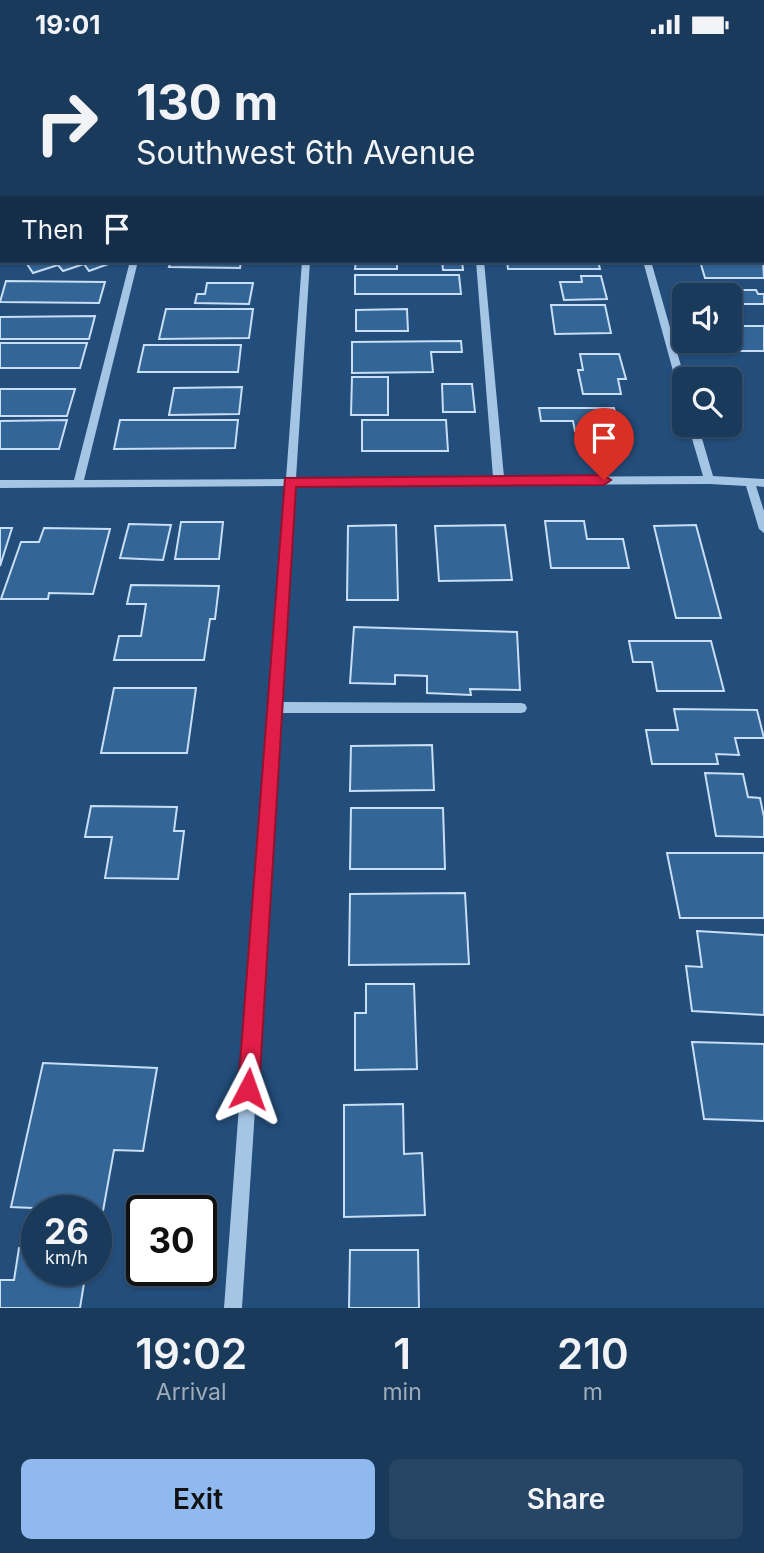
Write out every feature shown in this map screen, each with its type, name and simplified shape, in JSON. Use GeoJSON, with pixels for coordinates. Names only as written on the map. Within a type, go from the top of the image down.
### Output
{"type":"FeatureCollection","features":[{"type":"Feature","properties":{"kind":"street"},"geometry":{"type":"LineString","coordinates":[[78,483],[133,263]]}},
{"type":"Feature","properties":{"kind":"street"},"geometry":{"type":"LineString","coordinates":[[233,1308],[306,263]]}},
{"type":"Feature","properties":{"kind":"street"},"geometry":{"type":"LineString","coordinates":[[480,263],[499,481]]}},
{"type":"Feature","properties":{"kind":"street"},"geometry":{"type":"LineString","coordinates":[[648,263],[677,367]]}},
{"type":"Feature","properties":{"kind":"street"},"geometry":{"type":"LineString","coordinates":[[696,437],[709,480]]}},
{"type":"Feature","properties":{"kind":"street"},"geometry":{"type":"LineString","coordinates":[[0,484],[709,480],[764,483]]}},
{"type":"Feature","properties":{"kind":"street"},"geometry":{"type":"LineString","coordinates":[[750,483],[764,529]]}},
{"type":"Feature","properties":{"kind":"street"},"geometry":{"type":"LineString","coordinates":[[274,707],[521,708]]}},
{"type":"Feature","properties":{"kind":"building"},"geometry":{"type":"Polygon","coordinates":[[[26,263],[111,263],[89,271],[84,264],[63,271],[58,265],[33,273],[26,263]]]}},
{"type":"Feature","properties":{"kind":"building"},"geometry":{"type":"Polygon","coordinates":[[[170,263],[241,263],[240,268],[169,267],[170,263]]]}},
{"type":"Feature","properties":{"kind":"building"},"geometry":{"type":"Polygon","coordinates":[[[356,263],[397,263],[397,269],[355,269],[356,263]]]}},
{"type":"Feature","properties":{"kind":"building"},"geometry":{"type":"Polygon","coordinates":[[[442,263],[462,263],[463,270],[443,270],[442,263]]]}},
{"type":"Feature","properties":{"kind":"building"},"geometry":{"type":"Polygon","coordinates":[[[507,263],[598,263],[600,269],[508,269],[507,263]]]}},
{"type":"Feature","properties":{"kind":"building"},"geometry":{"type":"Polygon","coordinates":[[[701,263],[763,263],[764,278],[705,278],[701,263]]]}},
{"type":"Feature","properties":{"kind":"building"},"geometry":{"type":"Polygon","coordinates":[[[355,275],[459,275],[461,294],[355,294],[355,275]]]}},
{"type":"Feature","properties":{"kind":"building"},"geometry":{"type":"Polygon","coordinates":[[[581,276],[601,276],[607,299],[564,300],[560,282],[582,282],[581,276]]]}},
{"type":"Feature","properties":{"kind":"building"},"geometry":{"type":"Polygon","coordinates":[[[6,281],[105,282],[99,303],[0,302],[6,281]]]}},
{"type":"Feature","properties":{"kind":"building"},"geometry":{"type":"Polygon","coordinates":[[[207,283],[253,283],[249,304],[195,303],[197,294],[205,294],[207,283]]]}},
{"type":"Feature","properties":{"kind":"building"},"geometry":{"type":"Polygon","coordinates":[[[742,290],[756,290],[758,294],[764,294],[764,304],[742,304],[742,290]]]}},
{"type":"Feature","properties":{"kind":"building"},"geometry":{"type":"Polygon","coordinates":[[[551,305],[605,305],[611,333],[555,334],[551,305]]]}},
{"type":"Feature","properties":{"kind":"building"},"geometry":{"type":"Polygon","coordinates":[[[166,309],[253,309],[249,338],[159,339],[166,309]]]}},
{"type":"Feature","properties":{"kind":"building"},"geometry":{"type":"Polygon","coordinates":[[[407,309],[408,331],[356,331],[356,310],[407,309]]]}},
{"type":"Feature","properties":{"kind":"building"},"geometry":{"type":"Polygon","coordinates":[[[95,316],[89,339],[0,339],[0,317],[95,316]]]}},
{"type":"Feature","properties":{"kind":"building"},"geometry":{"type":"Polygon","coordinates":[[[742,326],[764,326],[764,351],[742,351],[742,326]]]}},
{"type":"Feature","properties":{"kind":"building"},"geometry":{"type":"Polygon","coordinates":[[[461,341],[462,352],[431,352],[433,372],[352,373],[352,342],[461,341]]]}},
{"type":"Feature","properties":{"kind":"building"},"geometry":{"type":"Polygon","coordinates":[[[0,343],[87,343],[80,368],[0,368],[0,343]]]}},
{"type":"Feature","properties":{"kind":"building"},"geometry":{"type":"Polygon","coordinates":[[[144,345],[241,345],[238,372],[138,372],[144,345]]]}},
{"type":"Feature","properties":{"kind":"building"},"geometry":{"type":"Polygon","coordinates":[[[580,354],[619,354],[626,379],[618,379],[621,394],[583,394],[578,370],[583,370],[580,354]]]}},
{"type":"Feature","properties":{"kind":"building"},"geometry":{"type":"Polygon","coordinates":[[[352,377],[388,377],[388,415],[351,415],[352,377]]]}},
{"type":"Feature","properties":{"kind":"building"},"geometry":{"type":"Polygon","coordinates":[[[442,384],[472,384],[475,412],[443,412],[442,384]]]}},
{"type":"Feature","properties":{"kind":"building"},"geometry":{"type":"Polygon","coordinates":[[[242,387],[239,414],[169,415],[174,388],[242,387]]]}},
{"type":"Feature","properties":{"kind":"building"},"geometry":{"type":"Polygon","coordinates":[[[0,389],[75,389],[67,416],[0,416],[0,389]]]}},
{"type":"Feature","properties":{"kind":"building"},"geometry":{"type":"Polygon","coordinates":[[[539,408],[614,408],[622,440],[599,440],[598,430],[575,431],[573,421],[541,421],[539,408]]]}},
{"type":"Feature","properties":{"kind":"building"},"geometry":{"type":"Polygon","coordinates":[[[67,420],[59,449],[0,449],[0,421],[67,420]]]}},
{"type":"Feature","properties":{"kind":"building"},"geometry":{"type":"Polygon","coordinates":[[[120,420],[238,420],[235,448],[114,449],[120,420]]]}},
{"type":"Feature","properties":{"kind":"building"},"geometry":{"type":"Polygon","coordinates":[[[362,420],[446,420],[448,451],[362,451],[362,420]]]}},
{"type":"Feature","properties":{"kind":"building"},"geometry":{"type":"Polygon","coordinates":[[[545,521],[584,521],[587,539],[623,539],[629,568],[551,568],[545,521]]]}},
{"type":"Feature","properties":{"kind":"building"},"geometry":{"type":"Polygon","coordinates":[[[181,522],[223,522],[219,559],[175,559],[181,522]]]}},
{"type":"Feature","properties":{"kind":"building"},"geometry":{"type":"Polygon","coordinates":[[[129,524],[171,525],[163,560],[120,558],[129,524]]]}},
{"type":"Feature","properties":{"kind":"building"},"geometry":{"type":"Polygon","coordinates":[[[396,525],[398,600],[347,600],[348,526],[396,525]]]}},
{"type":"Feature","properties":{"kind":"building"},"geometry":{"type":"Polygon","coordinates":[[[505,525],[512,580],[439,581],[435,526],[505,525]]]}},
{"type":"Feature","properties":{"kind":"building"},"geometry":{"type":"Polygon","coordinates":[[[696,525],[721,618],[676,618],[654,526],[696,525]]]}},
{"type":"Feature","properties":{"kind":"building"},"geometry":{"type":"Polygon","coordinates":[[[0,528],[12,528],[0,566],[0,528]]]}},
{"type":"Feature","properties":{"kind":"building"},"geometry":{"type":"Polygon","coordinates":[[[44,528],[110,529],[93,594],[49,593],[48,599],[1,599],[21,542],[39,542],[44,528]]]}},
{"type":"Feature","properties":{"kind":"building"},"geometry":{"type":"Polygon","coordinates":[[[131,585],[219,586],[215,619],[210,619],[204,660],[114,660],[119,636],[141,636],[146,604],[127,604],[131,585]]]}},
{"type":"Feature","properties":{"kind":"building"},"geometry":{"type":"Polygon","coordinates":[[[354,627],[517,632],[520,690],[470,689],[471,695],[427,693],[427,676],[395,675],[395,684],[350,683],[354,627]]]}},
{"type":"Feature","properties":{"kind":"building"},"geometry":{"type":"Polygon","coordinates":[[[629,641],[711,641],[724,691],[657,691],[652,662],[633,662],[629,641]]]}},
{"type":"Feature","properties":{"kind":"building"},"geometry":{"type":"Polygon","coordinates":[[[114,688],[196,688],[187,753],[101,753],[114,688]]]}},
{"type":"Feature","properties":{"kind":"building"},"geometry":{"type":"Polygon","coordinates":[[[674,709],[757,710],[764,738],[735,738],[739,755],[716,754],[718,764],[652,764],[646,730],[678,730],[674,709]]]}},
{"type":"Feature","properties":{"kind":"building"},"geometry":{"type":"Polygon","coordinates":[[[432,745],[434,790],[350,791],[351,746],[432,745]]]}},
{"type":"Feature","properties":{"kind":"building"},"geometry":{"type":"Polygon","coordinates":[[[705,773],[743,774],[748,797],[760,798],[764,837],[716,836],[705,773]]]}},
{"type":"Feature","properties":{"kind":"building"},"geometry":{"type":"Polygon","coordinates":[[[91,806],[177,807],[174,831],[184,831],[178,879],[105,878],[112,837],[85,837],[91,806]]]}},
{"type":"Feature","properties":{"kind":"building"},"geometry":{"type":"Polygon","coordinates":[[[351,808],[443,808],[445,869],[350,869],[351,808]]]}},
{"type":"Feature","properties":{"kind":"building"},"geometry":{"type":"Polygon","coordinates":[[[667,853],[764,853],[764,918],[680,918],[667,853]]]}},
{"type":"Feature","properties":{"kind":"building"},"geometry":{"type":"Polygon","coordinates":[[[465,893],[469,964],[349,965],[350,894],[465,893]]]}},
{"type":"Feature","properties":{"kind":"building"},"geometry":{"type":"Polygon","coordinates":[[[697,931],[764,935],[764,1015],[692,1011],[686,966],[702,967],[697,931]]]}},
{"type":"Feature","properties":{"kind":"building"},"geometry":{"type":"Polygon","coordinates":[[[366,984],[414,984],[417,1069],[355,1070],[355,1013],[366,1013],[366,984]]]}},
{"type":"Feature","properties":{"kind":"building"},"geometry":{"type":"Polygon","coordinates":[[[692,1042],[764,1044],[764,1121],[704,1119],[692,1042]]]}},
{"type":"Feature","properties":{"kind":"building"},"geometry":{"type":"Polygon","coordinates":[[[43,1063],[157,1068],[143,1151],[114,1150],[106,1195],[21,1195],[21,1207],[11,1207],[43,1063]]]}},
{"type":"Feature","properties":{"kind":"building"},"geometry":{"type":"Polygon","coordinates":[[[403,1104],[404,1154],[422,1153],[425,1215],[344,1217],[344,1105],[403,1104]]]}},
{"type":"Feature","properties":{"kind":"building"},"geometry":{"type":"Polygon","coordinates":[[[21,1248],[21,1286],[84,1286],[80,1308],[0,1308],[0,1280],[14,1280],[21,1248]]]}},
{"type":"Feature","properties":{"kind":"building"},"geometry":{"type":"Polygon","coordinates":[[[350,1250],[418,1250],[419,1308],[349,1308],[350,1250]]]}},
{"type":"Feature","properties":{"kind":"route"},"geometry":{"type":"LineString","coordinates":[[248,1089],[290,482],[604,480]]}}]}
